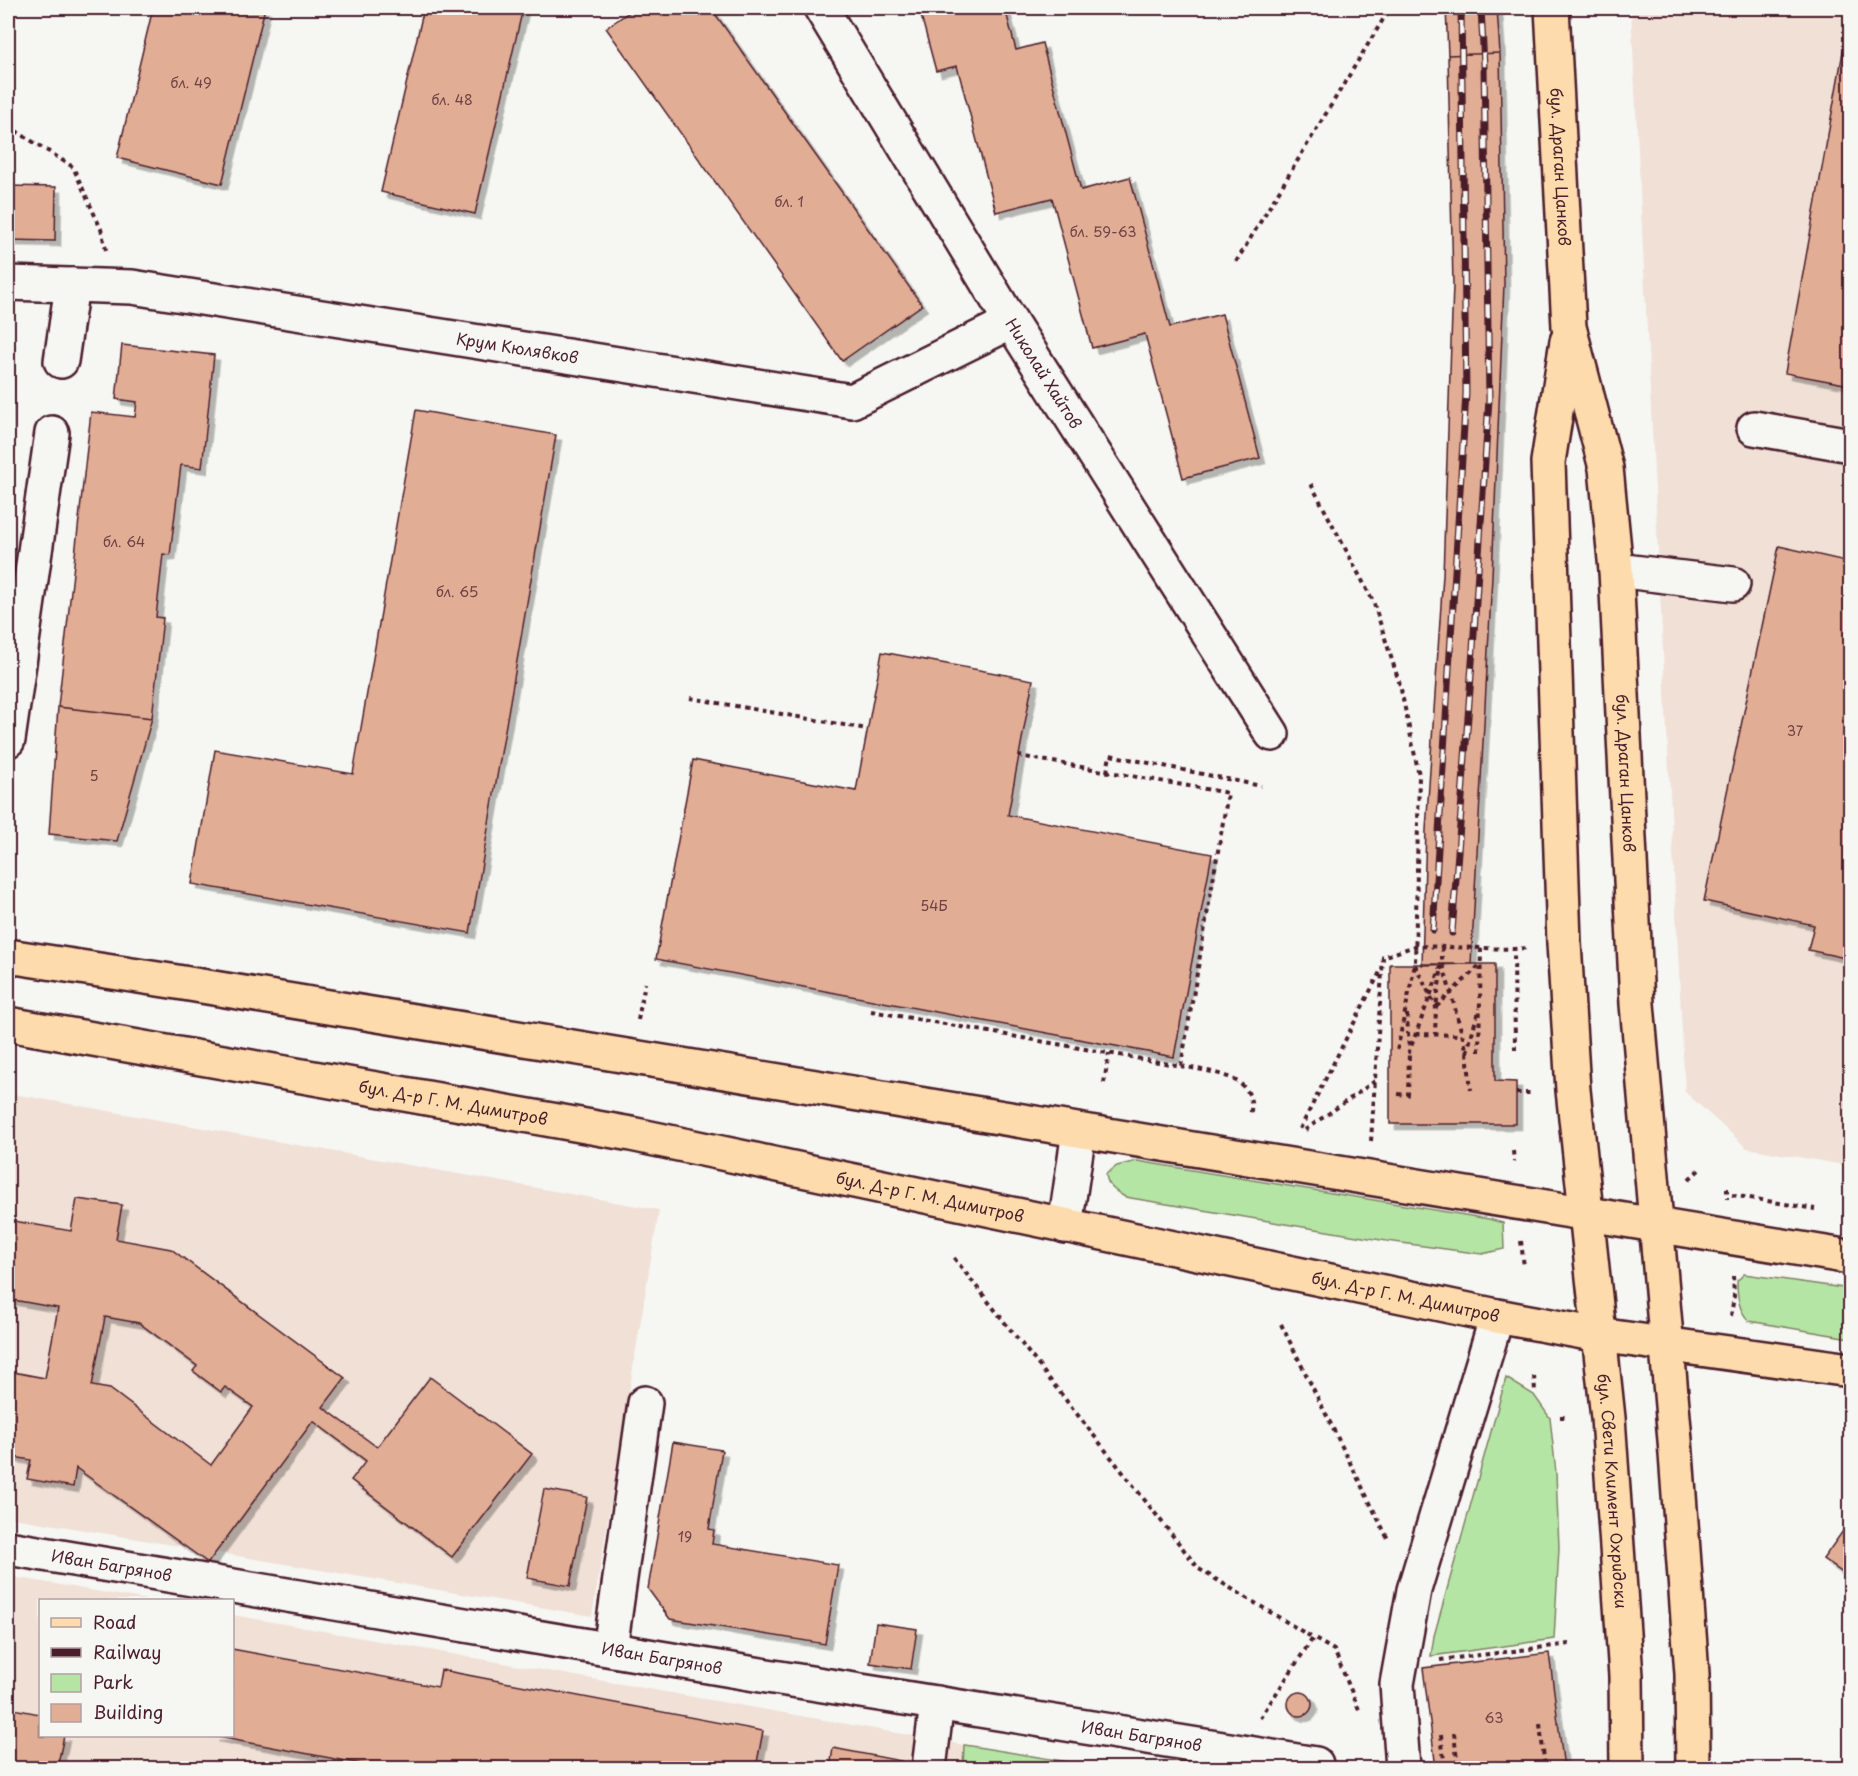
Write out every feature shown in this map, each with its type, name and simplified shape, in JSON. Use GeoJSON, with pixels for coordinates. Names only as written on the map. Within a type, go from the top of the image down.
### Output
{"type":"FeatureCollection","features":[{"type":"Feature","properties":{"kind":"main road","name":"бул. Драган Цанков"},"geometry":{"type":"LineString","coordinates":[[1552,8],[1569,327],[1606,468],[1616,570],[1637,1004],[1656,1225]]}},
{"type":"Feature","properties":{"kind":"main road","name":"бул. Драган Цанков"},"geometry":{"type":"LineString","coordinates":[[1569,327],[1548,462],[1564,943],[1574,1090],[1586,1212]]}},
{"type":"Feature","properties":{"kind":"main road"},"geometry":{"type":"LineString","coordinates":[[8,956],[1851,1257]]}},
{"type":"Feature","properties":{"kind":"main road","name":"бул. Д-р Г. М. Димитров"},"geometry":{"type":"LineString","coordinates":[[8,1024],[631,1134],[1497,1316],[1599,1335],[1851,1370]]}},
{"type":"Feature","properties":{"kind":"main road","name":"бул. Свети Климент Охридски"},"geometry":{"type":"LineString","coordinates":[[1586,1212],[1608,1418],[1626,1676],[1628,1768]]}},
{"type":"Feature","properties":{"kind":"main road"},"geometry":{"type":"LineString","coordinates":[[1656,1225],[1668,1345],[1692,1674],[1693,1768]]}},
{"type":"Feature","properties":{"kind":"street","name":"Николай Хайтов"},"geometry":{"type":"LineString","coordinates":[[821,8],[1011,322],[1272,734]]}},
{"type":"Feature","properties":{"kind":"street","name":"Крум Кюлявков"},"geometry":{"type":"LineString","coordinates":[[8,283],[132,287],[852,401],[1011,322]]}},
{"type":"Feature","properties":{"kind":"street"},"geometry":{"type":"LineString","coordinates":[[61,361],[72,285]]}},
{"type":"Feature","properties":{"kind":"street"},"geometry":{"type":"LineString","coordinates":[[1754,428],[1851,445]]}},
{"type":"Feature","properties":{"kind":"street"},"geometry":{"type":"LineString","coordinates":[[8,740],[16,634],[51,433]]}},
{"type":"Feature","properties":{"kind":"street"},"geometry":{"type":"LineString","coordinates":[[1616,570],[1733,584]]}},
{"type":"Feature","properties":{"kind":"street"},"geometry":{"type":"LineString","coordinates":[[1065,1226],[1079,1131]]}},
{"type":"Feature","properties":{"kind":"street"},"geometry":{"type":"LineString","coordinates":[[1403,1768],[1397,1684],[1414,1590],[1497,1316]]}},
{"type":"Feature","properties":{"kind":"street"},"geometry":{"type":"LineString","coordinates":[[610,1649],[645,1403]]}},
{"type":"Feature","properties":{"kind":"street","name":"Иван Багрянов"},"geometry":{"type":"LineString","coordinates":[[8,1548],[1316,1764]]}},
{"type":"Feature","properties":{"kind":"street"},"geometry":{"type":"LineString","coordinates":[[929,1768],[937,1703]]}},
{"type":"Feature","properties":{"kind":"path"},"geometry":{"type":"LineString","coordinates":[[1236,262],[1390,8]]}},
{"type":"Feature","properties":{"kind":"path"},"geometry":{"type":"LineString","coordinates":[[8,126],[73,167],[101,229],[115,286]]}},
{"type":"Feature","properties":{"kind":"path"},"geometry":{"type":"LineString","coordinates":[[1311,484],[1373,601],[1400,685],[1419,775],[1415,964],[1397,1051]]}},
{"type":"Feature","properties":{"kind":"path"},"geometry":{"type":"LineString","coordinates":[[690,698],[867,729]]}},
{"type":"Feature","properties":{"kind":"path"},"geometry":{"type":"LineString","coordinates":[[1107,772],[1110,755],[1261,786]]}},
{"type":"Feature","properties":{"kind":"path"},"geometry":{"type":"LineString","coordinates":[[1019,756],[1228,793],[1181,1066]]}},
{"type":"Feature","properties":{"kind":"path"},"geometry":{"type":"LineString","coordinates":[[1371,1148],[1383,957],[1415,946],[1514,949]]}},
{"type":"Feature","properties":{"kind":"path"},"geometry":{"type":"LineString","coordinates":[[1435,1034],[1442,947]]}},
{"type":"Feature","properties":{"kind":"path"},"geometry":{"type":"LineString","coordinates":[[1479,1052],[1481,948]]}},
{"type":"Feature","properties":{"kind":"path"},"geometry":{"type":"LineString","coordinates":[[1415,964],[1436,1007]]}},
{"type":"Feature","properties":{"kind":"path"},"geometry":{"type":"LineString","coordinates":[[1442,964],[1467,1052],[1471,1090]]}},
{"type":"Feature","properties":{"kind":"path"},"geometry":{"type":"LineString","coordinates":[[1409,1052],[1442,964]]}},
{"type":"Feature","properties":{"kind":"path"},"geometry":{"type":"LineString","coordinates":[[1436,1007],[1480,965]]}},
{"type":"Feature","properties":{"kind":"path"},"geometry":{"type":"LineString","coordinates":[[1376,1081],[1297,1136],[1383,968]]}},
{"type":"Feature","properties":{"kind":"path"},"geometry":{"type":"LineString","coordinates":[[1515,975],[1515,1050]]}},
{"type":"Feature","properties":{"kind":"path"},"geometry":{"type":"LineString","coordinates":[[637,1023],[645,982]]}},
{"type":"Feature","properties":{"kind":"path"},"geometry":{"type":"LineString","coordinates":[[1398,1094],[1408,1095],[1409,1052],[1406,1007]]}},
{"type":"Feature","properties":{"kind":"path"},"geometry":{"type":"LineString","coordinates":[[1467,1052],[1479,1008]]}},
{"type":"Feature","properties":{"kind":"path"},"geometry":{"type":"LineString","coordinates":[[871,1011],[1181,1066],[1231,1077],[1247,1089],[1253,1103],[1250,1116]]}},
{"type":"Feature","properties":{"kind":"path"},"geometry":{"type":"LineString","coordinates":[[1416,1034],[1462,1035]]}},
{"type":"Feature","properties":{"kind":"path"},"geometry":{"type":"LineString","coordinates":[[1104,1083],[1109,1053]]}},
{"type":"Feature","properties":{"kind":"path"},"geometry":{"type":"LineString","coordinates":[[1516,1094],[1530,1093]]}},
{"type":"Feature","properties":{"kind":"path"},"geometry":{"type":"LineString","coordinates":[[1513,1151],[1514,1162]]}},
{"type":"Feature","properties":{"kind":"path"},"geometry":{"type":"LineString","coordinates":[[1689,1180],[1699,1170]]}},
{"type":"Feature","properties":{"kind":"path"},"geometry":{"type":"LineString","coordinates":[[1732,1195],[1815,1209]]}},
{"type":"Feature","properties":{"kind":"path"},"geometry":{"type":"LineString","coordinates":[[1521,1234],[1524,1267]]}},
{"type":"Feature","properties":{"kind":"path"},"geometry":{"type":"LineString","coordinates":[[954,1258],[1199,1569],[1334,1650],[1361,1715]]}},
{"type":"Feature","properties":{"kind":"path"},"geometry":{"type":"LineString","coordinates":[[1730,1324],[1734,1296],[1733,1275]]}},
{"type":"Feature","properties":{"kind":"path"},"geometry":{"type":"LineString","coordinates":[[1281,1324],[1414,1590]]}},
{"type":"Feature","properties":{"kind":"path"},"geometry":{"type":"LineString","coordinates":[[1534,1376],[1535,1391]]}},
{"type":"Feature","properties":{"kind":"path"},"geometry":{"type":"LineString","coordinates":[[1560,1417],[1569,1417]]}},
{"type":"Feature","properties":{"kind":"path"},"geometry":{"type":"LineString","coordinates":[[1238,1751],[1313,1638]]}},
{"type":"Feature","properties":{"kind":"path"},"geometry":{"type":"LineString","coordinates":[[1400,1666],[1570,1644]]}},
{"type":"Feature","properties":{"kind":"path"},"geometry":{"type":"LineString","coordinates":[[1540,1724],[1545,1768]]}},
{"type":"Feature","properties":{"kind":"path"},"geometry":{"type":"LineString","coordinates":[[1454,1733],[1458,1768]]}},
{"type":"Feature","properties":{"kind":"path"},"geometry":{"type":"LineString","coordinates":[[1441,1735],[1445,1768]]}},
{"type":"Feature","properties":{"kind":"shaded area"},"geometry":{"type":"Polygon","coordinates":[[[1631,8],[1850,8],[1850,1166],[1747,1148],[1685,1092],[1631,8]]]}},
{"type":"Feature","properties":{"kind":"shaded area"},"geometry":{"type":"Polygon","coordinates":[[[8,1093],[659,1210],[592,1616],[8,1517],[8,1093]]]}},
{"type":"Feature","properties":{"kind":"shaded area"},"geometry":{"type":"Polygon","coordinates":[[[8,1576],[141,1599],[39,1599],[39,1737],[234,1737],[234,1615],[964,1745],[963,1768],[8,1768],[8,1576]]]}},
{"type":"Feature","properties":{"kind":"green space"},"geometry":{"type":"Polygon","coordinates":[[[1137,1161],[1489,1219],[1503,1223],[1504,1249],[1482,1254],[1387,1241],[1125,1197],[1110,1185],[1106,1174],[1117,1166],[1137,1161]]]}},
{"type":"Feature","properties":{"kind":"green space"},"geometry":{"type":"Polygon","coordinates":[[[1744,1274],[1850,1289],[1850,1338],[1749,1321],[1740,1307],[1737,1292],[1737,1281],[1744,1274]]]}},
{"type":"Feature","properties":{"kind":"green space"},"geometry":{"type":"Polygon","coordinates":[[[1506,1378],[1534,1395],[1550,1418],[1556,1473],[1559,1548],[1554,1639],[1431,1656],[1434,1636],[1506,1378]]]}},
{"type":"Feature","properties":{"kind":"green space"},"geometry":{"type":"Polygon","coordinates":[[[965,1745],[1105,1768],[963,1768],[965,1745]]]}},
{"type":"Feature","properties":{"kind":"building"},"geometry":{"type":"Polygon","coordinates":[[[153,8],[265,8],[222,184],[117,158],[153,8]]]}},
{"type":"Feature","properties":{"kind":"building"},"geometry":{"type":"Polygon","coordinates":[[[424,8],[523,8],[475,214],[381,192],[424,8]]]}},
{"type":"Feature","properties":{"kind":"building"},"geometry":{"type":"Polygon","coordinates":[[[635,8],[711,8],[922,305],[842,361],[606,28],[635,8]]]}},
{"type":"Feature","properties":{"kind":"building"},"geometry":{"type":"Polygon","coordinates":[[[919,8],[1005,8],[1016,50],[1042,43],[1081,190],[1130,177],[1170,327],[1222,314],[1260,458],[1183,478],[1145,334],[1092,348],[1052,198],[996,212],[957,66],[936,71],[919,8]]]}},
{"type":"Feature","properties":{"kind":"building"},"geometry":{"type":"Polygon","coordinates":[[[1446,8],[1497,8],[1500,53],[1448,55],[1446,8]]]}},
{"type":"Feature","properties":{"kind":"building"},"geometry":{"type":"Polygon","coordinates":[[[1850,13],[1850,385],[1785,373],[1850,13]]]}},
{"type":"Feature","properties":{"kind":"building"},"geometry":{"type":"Polygon","coordinates":[[[1500,53],[1504,284],[1492,577],[1471,964],[1422,965],[1426,830],[1443,575],[1453,285],[1448,55],[1500,53]]]}},
{"type":"Feature","properties":{"kind":"building"},"geometry":{"type":"Polygon","coordinates":[[[8,186],[56,187],[55,241],[8,240],[8,186]]]}},
{"type":"Feature","properties":{"kind":"building"},"geometry":{"type":"Polygon","coordinates":[[[8,339],[9,339],[8,438],[8,339]]]}},
{"type":"Feature","properties":{"kind":"building"},"geometry":{"type":"Polygon","coordinates":[[[122,345],[214,355],[202,468],[181,465],[170,555],[163,554],[156,617],[163,618],[152,718],[58,707],[91,412],[135,417],[137,402],[116,399],[122,345]]]}},
{"type":"Feature","properties":{"kind":"building"},"geometry":{"type":"Polygon","coordinates":[[[416,410],[556,435],[470,933],[192,884],[215,750],[353,774],[416,410]]]}},
{"type":"Feature","properties":{"kind":"building"},"geometry":{"type":"Polygon","coordinates":[[[1779,546],[1850,562],[1850,959],[1808,950],[1814,925],[1704,901],[1779,546]]]}},
{"type":"Feature","properties":{"kind":"building"},"geometry":{"type":"Polygon","coordinates":[[[882,652],[1033,680],[1008,815],[1212,854],[1174,1057],[656,959],[693,760],[856,791],[882,652]]]}},
{"type":"Feature","properties":{"kind":"building"},"geometry":{"type":"Polygon","coordinates":[[[58,707],[152,718],[117,841],[49,834],[58,707]]]}},
{"type":"Feature","properties":{"kind":"building"},"geometry":{"type":"Polygon","coordinates":[[[1390,964],[1495,964],[1495,1081],[1516,1082],[1516,1124],[1390,1124],[1390,964]]]}},
{"type":"Feature","properties":{"kind":"building"},"geometry":{"type":"Polygon","coordinates":[[[77,1199],[122,1205],[116,1239],[171,1249],[345,1378],[323,1407],[377,1447],[430,1377],[532,1454],[452,1557],[351,1480],[366,1461],[313,1421],[208,1563],[76,1468],[73,1487],[27,1479],[31,1460],[8,1456],[8,1371],[45,1378],[58,1308],[8,1299],[8,1220],[71,1231],[77,1199]],[[105,1317],[92,1386],[110,1389],[211,1465],[253,1407],[225,1387],[221,1392],[193,1371],[197,1366],[139,1323],[105,1317]]]}},
{"type":"Feature","properties":{"kind":"building"},"geometry":{"type":"Polygon","coordinates":[[[673,1442],[722,1450],[709,1529],[714,1530],[712,1544],[838,1565],[825,1644],[670,1619],[648,1589],[673,1442]]]}},
{"type":"Feature","properties":{"kind":"building"},"geometry":{"type":"Polygon","coordinates":[[[544,1489],[587,1497],[570,1586],[527,1578],[544,1489]]]}},
{"type":"Feature","properties":{"kind":"building"},"geometry":{"type":"Polygon","coordinates":[[[1850,1521],[1850,1578],[1823,1559],[1850,1521]]]}},
{"type":"Feature","properties":{"kind":"building"},"geometry":{"type":"Polygon","coordinates":[[[876,1623],[917,1629],[911,1669],[870,1663],[876,1623]]]}},
{"type":"Feature","properties":{"kind":"building"},"geometry":{"type":"Polygon","coordinates":[[[234,1649],[438,1687],[441,1670],[763,1731],[756,1768],[383,1768],[218,1737],[234,1737],[234,1649]]]}},
{"type":"Feature","properties":{"kind":"building"},"geometry":{"type":"Polygon","coordinates":[[[1549,1653],[1564,1768],[1436,1768],[1423,1668],[1549,1653]]]}},
{"type":"Feature","properties":{"kind":"building"},"geometry":{"type":"Polygon","coordinates":[[[1300,1692],[1305,1693],[1311,1699],[1311,1709],[1305,1715],[1300,1716],[1295,1715],[1289,1709],[1288,1704],[1289,1699],[1295,1693],[1300,1692]]]}},
{"type":"Feature","properties":{"kind":"building"},"geometry":{"type":"Polygon","coordinates":[[[8,1708],[39,1714],[39,1737],[64,1737],[57,1768],[8,1768],[8,1708]]]}},
{"type":"Feature","properties":{"kind":"building"},"geometry":{"type":"Polygon","coordinates":[[[833,1748],[901,1761],[900,1768],[830,1768],[833,1748]]]}},
{"type":"Feature","properties":{"kind":"railway"},"geometry":{"type":"LineString","coordinates":[[1433,930],[1466,393],[1461,8]]}},
{"type":"Feature","properties":{"kind":"railway"},"geometry":{"type":"LineString","coordinates":[[1452,933],[1489,399],[1484,65],[1481,8]]}}]}
